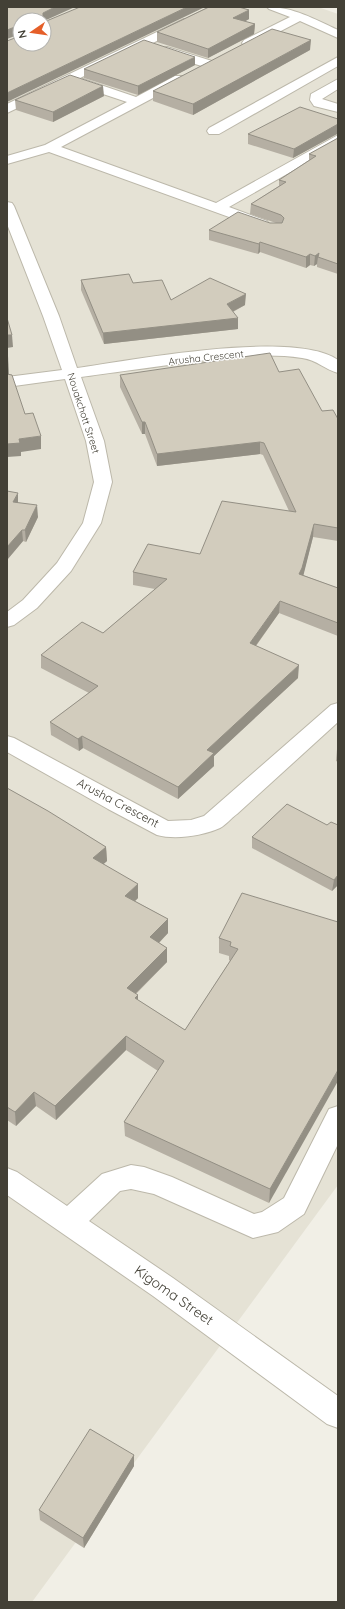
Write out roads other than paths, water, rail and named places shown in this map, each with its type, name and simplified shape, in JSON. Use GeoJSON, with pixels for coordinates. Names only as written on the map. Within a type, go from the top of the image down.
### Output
{"type":"FeatureCollection","features":[{"type":"Feature","properties":{"kind":"street"},"geometry":{"type":"LineString","coordinates":[[273,7],[300,12],[338,34]]}},
{"type":"Feature","properties":{"kind":"street"},"geometry":{"type":"LineString","coordinates":[[236,49],[300,12]]}},
{"type":"Feature","properties":{"kind":"street"},"geometry":{"type":"LineString","coordinates":[[7,109],[192,19]]}},
{"type":"Feature","properties":{"kind":"street"},"geometry":{"type":"LineString","coordinates":[[143,43],[208,64]]}},
{"type":"Feature","properties":{"kind":"street"},"geometry":{"type":"LineString","coordinates":[[7,160],[50,148],[222,57]]}},
{"type":"Feature","properties":{"kind":"street"},"geometry":{"type":"LineString","coordinates":[[214,131],[338,61]]}},
{"type":"Feature","properties":{"kind":"street"},"geometry":{"type":"LineString","coordinates":[[70,79],[137,101]]}},
{"type":"Feature","properties":{"kind":"street"},"geometry":{"type":"LineString","coordinates":[[338,83],[316,97],[316,100],[319,103],[338,108]]}},
{"type":"Feature","properties":{"kind":"street"},"geometry":{"type":"LineString","coordinates":[[217,208],[336,142]]}},
{"type":"Feature","properties":{"kind":"street"},"geometry":{"type":"LineString","coordinates":[[50,148],[275,229]]}},
{"type":"Feature","properties":{"kind":"street","name":"Nouakchott Street"},"geometry":{"type":"LineString","coordinates":[[7,206],[51,316],[95,441],[103,482],[92,523],[64,567],[30,604],[7,621]]}},
{"type":"Feature","properties":{"kind":"street","name":"Arusha Crescent"},"geometry":{"type":"LineString","coordinates":[[7,382],[223,353],[274,351],[304,353],[327,360],[338,368]]}},
{"type":"Feature","properties":{"kind":"street","name":"Arusha Crescent"},"geometry":{"type":"LineString","coordinates":[[7,743],[116,804],[165,829],[191,828],[212,822],[338,710]]}},
{"type":"Feature","properties":{"kind":"street"},"geometry":{"type":"LineString","coordinates":[[68,1223],[112,1182],[131,1177],[144,1179],[162,1185],[253,1226],[268,1223],[294,1206],[338,1117]]}},
{"type":"Feature","properties":{"kind":"street","name":"Kigoma Street"},"geometry":{"type":"LineString","coordinates":[[7,1180],[68,1223],[163,1286],[338,1414]]}}]}
